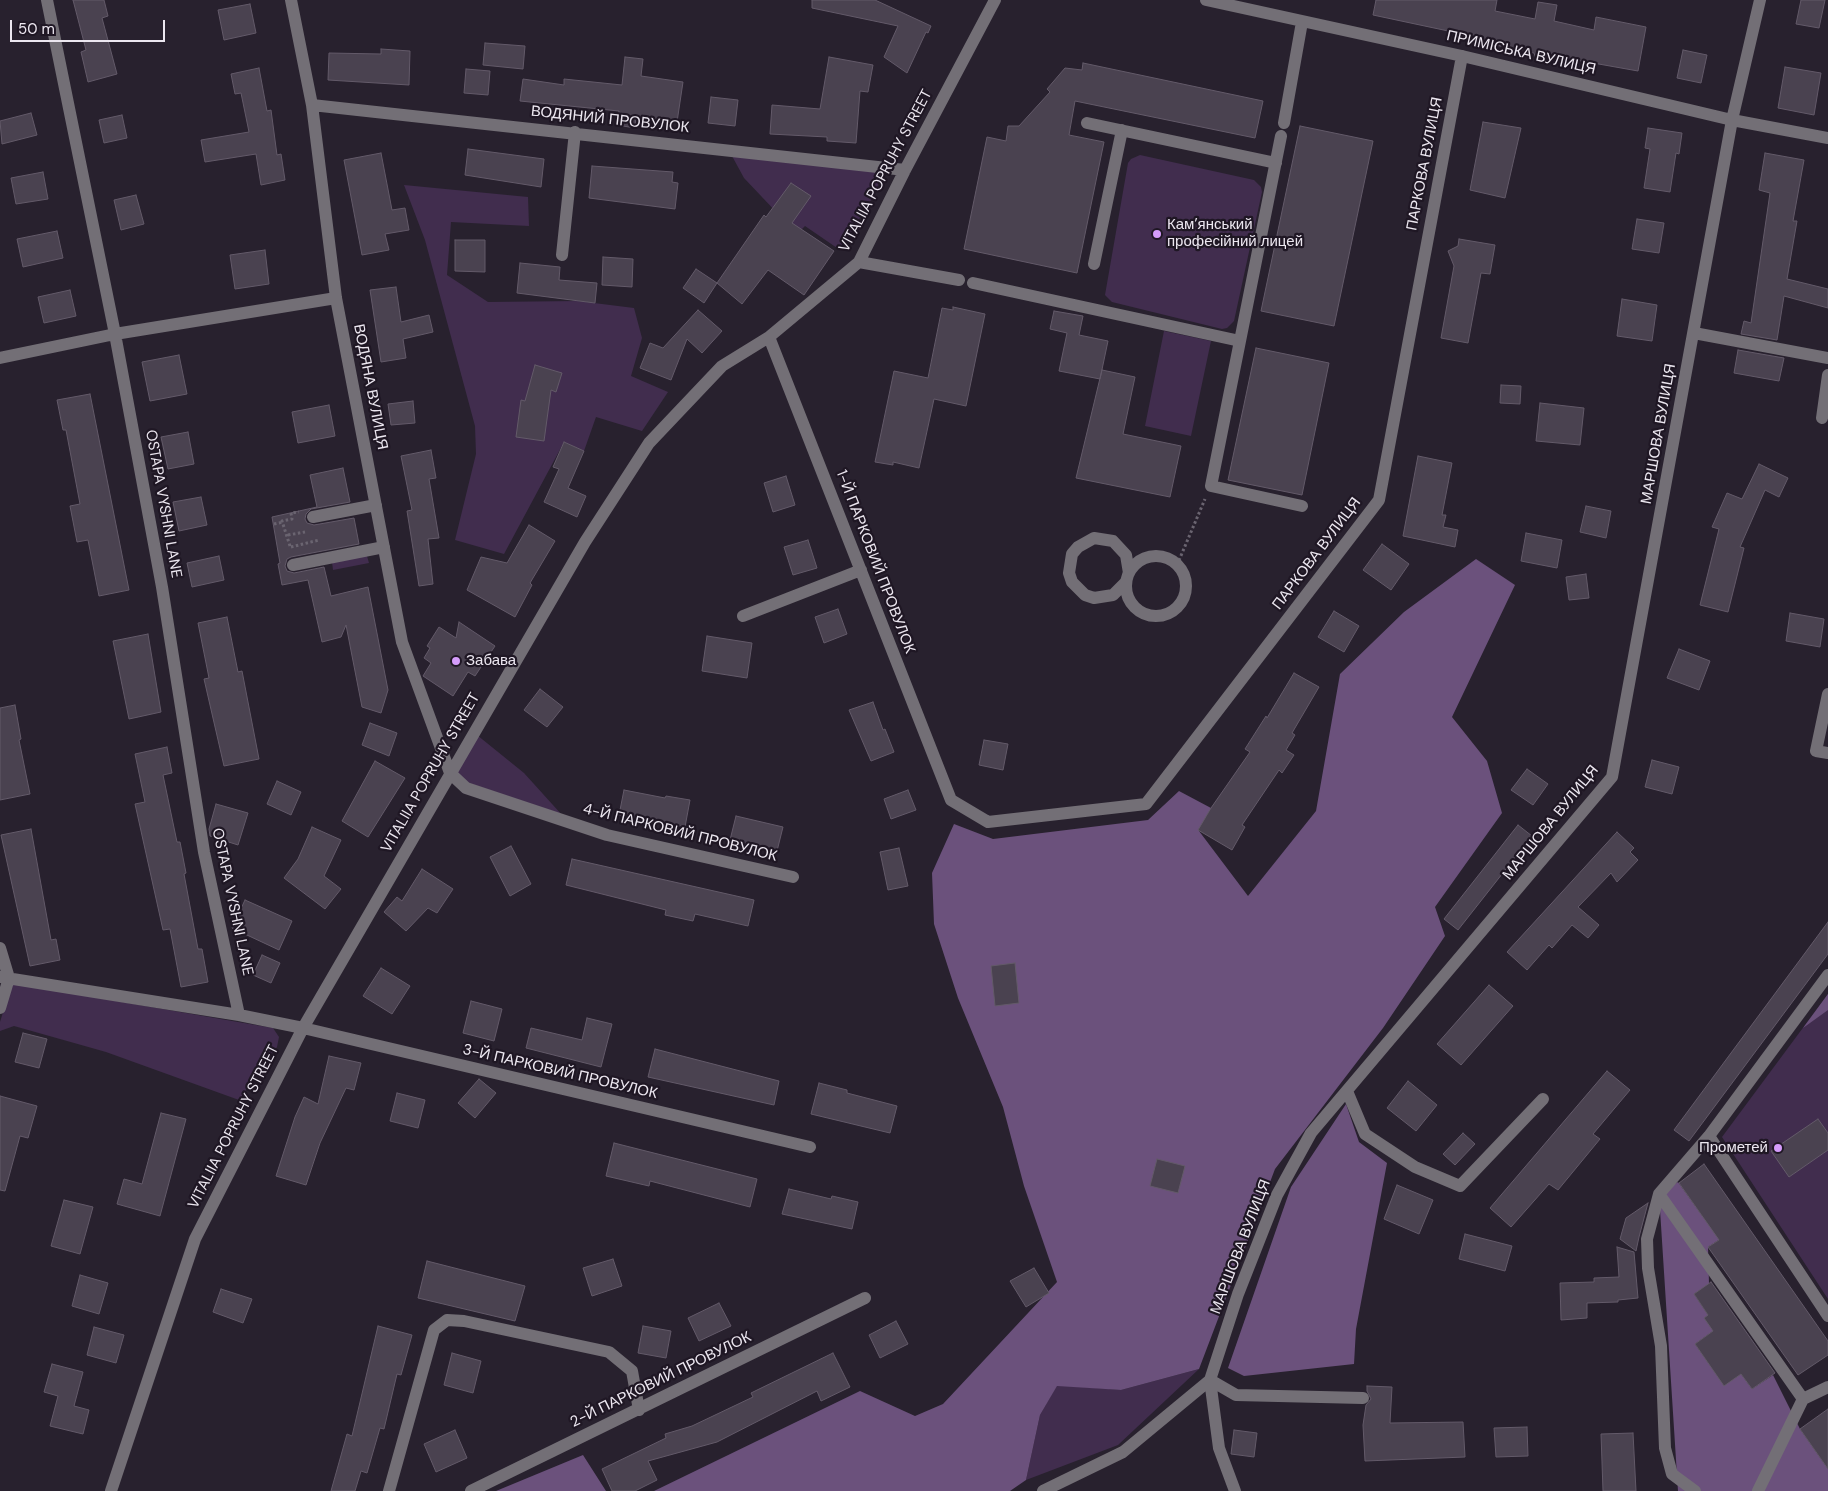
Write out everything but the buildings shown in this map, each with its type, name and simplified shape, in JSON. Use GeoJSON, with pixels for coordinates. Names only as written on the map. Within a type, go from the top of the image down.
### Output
{"type":"FeatureCollection","features":[{"type":"Feature","properties":{"kind":"street","name":"OSTAPA VYSHNI LANE"},"geometry":{"type":"LineString","coordinates":[[47,0],[115,334],[162,587],[204,852],[239,1015]]}},
{"type":"Feature","properties":{"kind":"street","name":"ВОДЯНА ВУЛИЦЯ"},"geometry":{"type":"LineString","coordinates":[[291,0],[312,105],[336,298],[402,642],[450,773]]}},
{"type":"Feature","properties":{"kind":"street","name":"VITALIIA POPRUHY STREET"},"geometry":{"type":"LineString","coordinates":[[111,1491],[195,1239],[303,1028],[585,542],[649,443],[722,366],[769,336],[859,262],[905,170],[995,0]]}},
{"type":"Feature","properties":{"kind":"street","name":"ПРИМІСЬКА ВУЛИЦЯ"},"geometry":{"type":"LineString","coordinates":[[1206,0],[1462,56],[1732,120],[1828,138]]}},
{"type":"Feature","properties":{"kind":"street","name":"МАРШОВА ВУЛИЦЯ"},"geometry":{"type":"LineString","coordinates":[[1235,1491],[1219,1448],[1210,1380],[1238,1294],[1277,1194],[1311,1133],[1612,778],[1732,120],[1760,0]]}},
{"type":"Feature","properties":{"kind":"street"},"geometry":{"type":"LineString","coordinates":[[1284,123],[1302,22]]}},
{"type":"Feature","properties":{"kind":"street","name":"ПАРКОВА ВУЛИЦЯ"},"geometry":{"type":"LineString","coordinates":[[951,800],[988,822],[1146,804],[1379,500],[1462,56]]}},
{"type":"Feature","properties":{"kind":"street","name":"ВОДЯНИЙ ПРОВУЛОК"},"geometry":{"type":"LineString","coordinates":[[312,105],[575,132],[905,170]]}},
{"type":"Feature","properties":{"kind":"street"},"geometry":{"type":"LineString","coordinates":[[1087,123],[1276,163]]}},
{"type":"Feature","properties":{"kind":"street"},"geometry":{"type":"LineString","coordinates":[[1094,264],[1122,130]]}},
{"type":"Feature","properties":{"kind":"street"},"geometry":{"type":"LineString","coordinates":[[562,255],[575,132]]}},
{"type":"Feature","properties":{"kind":"street"},"geometry":{"type":"LineString","coordinates":[[1281,136],[1212,486],[1302,506]]}},
{"type":"Feature","properties":{"kind":"street"},"geometry":{"type":"LineString","coordinates":[[859,262],[959,280]]}},
{"type":"Feature","properties":{"kind":"street"},"geometry":{"type":"LineString","coordinates":[[973,283],[1240,341]]}},
{"type":"Feature","properties":{"kind":"street"},"geometry":{"type":"LineString","coordinates":[[0,358],[115,334],[336,298]]}},
{"type":"Feature","properties":{"kind":"street"},"geometry":{"type":"LineString","coordinates":[[1694,333],[1828,358]]}},
{"type":"Feature","properties":{"kind":"street","name":"1-Й ПАРКОВИЙ ПРОВУЛОК"},"geometry":{"type":"LineString","coordinates":[[769,336],[951,800]]}},
{"type":"Feature","properties":{"kind":"street"},"geometry":{"type":"LineString","coordinates":[[1822,418],[1828,375]]}},
{"type":"Feature","properties":{"kind":"street"},"geometry":{"type":"LineString","coordinates":[[314,523],[376,505]]}},
{"type":"Feature","properties":{"kind":"street"},"geometry":{"type":"LineString","coordinates":[[1177,565],[1169,560],[1151,557],[1142,560],[1127,577],[1113,595],[1094,598],[1085,595],[1072,582],[1069,563],[1078,547],[1094,538],[1104,539],[1120,547],[1129,563],[1127,577],[1126,591],[1134,608],[1151,616],[1169,613],[1182,600],[1185,591],[1182,573],[1177,565]]}},
{"type":"Feature","properties":{"kind":"street"},"geometry":{"type":"LineString","coordinates":[[293,565],[384,547]]}},
{"type":"Feature","properties":{"kind":"street"},"geometry":{"type":"LineString","coordinates":[[743,616],[861,570]]}},
{"type":"Feature","properties":{"kind":"street"},"geometry":{"type":"LineString","coordinates":[[1828,694],[1816,751],[1828,753]]}},
{"type":"Feature","properties":{"kind":"street","name":"4-Й ПАРКОВИЙ ПРОВУЛОК"},"geometry":{"type":"LineString","coordinates":[[450,773],[466,788],[607,835],[793,877]]}},
{"type":"Feature","properties":{"kind":"street"},"geometry":{"type":"LineString","coordinates":[[0,948],[4,978],[0,1008]]}},
{"type":"Feature","properties":{"kind":"street"},"geometry":{"type":"LineString","coordinates":[[1695,1491],[1672,1474],[1665,1448],[1661,1346],[1648,1268],[1647,1239],[1659,1194],[1709,1136],[1828,975]]}},
{"type":"Feature","properties":{"kind":"street","name":"3-Й ПАРКОВИЙ ПРОВУЛОК"},"geometry":{"type":"LineString","coordinates":[[4,978],[239,1015],[303,1028],[810,1147]]}},
{"type":"Feature","properties":{"kind":"street"},"geometry":{"type":"LineString","coordinates":[[1347,1091],[1365,1134],[1415,1166],[1460,1186],[1543,1100]]}},
{"type":"Feature","properties":{"kind":"street"},"geometry":{"type":"LineString","coordinates":[[1709,1136],[1828,1316]]}},
{"type":"Feature","properties":{"kind":"street"},"geometry":{"type":"LineString","coordinates":[[1659,1194],[1803,1400]]}},
{"type":"Feature","properties":{"kind":"street","name":"2-Й ПАРКОВИЙ ПРОВУЛОК"},"geometry":{"type":"LineString","coordinates":[[471,1491],[865,1298]]}},
{"type":"Feature","properties":{"kind":"street"},"geometry":{"type":"LineString","coordinates":[[390,1491],[434,1330],[447,1320],[464,1321],[609,1352],[632,1371],[639,1410]]}},
{"type":"Feature","properties":{"kind":"street"},"geometry":{"type":"LineString","coordinates":[[1043,1491],[1123,1452],[1210,1380],[1236,1394],[1363,1398]]}},
{"type":"Feature","properties":{"kind":"street"},"geometry":{"type":"LineString","coordinates":[[1758,1491],[1803,1400],[1828,1387]]}},
{"type":"Feature","properties":{"kind":"path"},"geometry":{"type":"LineString","coordinates":[[1177,565],[1212,486]]}},
{"type":"Feature","properties":{"kind":"path"},"geometry":{"type":"LineString","coordinates":[[274,524],[283,522]]}},
{"type":"Feature","properties":{"kind":"path"},"geometry":{"type":"LineString","coordinates":[[288,535],[314,523],[322,560]]}},
{"type":"Feature","properties":{"kind":"shaded area"},"geometry":{"type":"Polygon","coordinates":[[[1140,155],[1254,180],[1261,187],[1262,192],[1234,321],[1227,328],[1222,329],[1112,302],[1105,295],[1128,163],[1131,159],[1140,155]]]}},
{"type":"Feature","properties":{"kind":"shaded area"},"geometry":{"type":"Polygon","coordinates":[[[732,156],[876,172],[878,185],[871,200],[840,250],[805,226],[797,234],[744,178],[732,156]]]}},
{"type":"Feature","properties":{"kind":"shaded area"},"geometry":{"type":"Polygon","coordinates":[[[404,185],[528,197],[529,226],[451,222],[447,275],[488,302],[578,301],[634,308],[642,338],[631,376],[668,392],[642,431],[596,417],[584,451],[564,442],[504,554],[455,540],[476,454],[475,426],[425,240],[404,185]]]}},
{"type":"Feature","properties":{"kind":"shaded area"},"geometry":{"type":"Polygon","coordinates":[[[1164,331],[1211,341],[1191,436],[1145,426],[1164,331]]]}},
{"type":"Feature","properties":{"kind":"shaded area"},"geometry":{"type":"Polygon","coordinates":[[[367,556],[369,563],[333,570],[332,562],[367,556]]]}},
{"type":"Feature","properties":{"kind":"shaded area"},"geometry":{"type":"Polygon","coordinates":[[[1476,559],[1515,585],[1452,717],[1487,761],[1502,813],[1435,907],[1445,936],[1383,1028],[1275,1169],[1199,1369],[1121,1390],[1057,1386],[1040,1415],[1026,1480],[1010,1491],[654,1491],[860,1391],[915,1416],[943,1404],[1057,1282],[1024,1186],[1003,1107],[958,998],[934,924],[932,873],[954,824],[993,839],[1148,820],[1179,791],[1211,808],[1199,831],[1248,896],[1316,811],[1340,674],[1404,612],[1476,559]]]}},
{"type":"Feature","properties":{"kind":"shaded area"},"geometry":{"type":"Polygon","coordinates":[[[477,735],[524,773],[562,815],[468,783],[455,771],[477,735]]]}},
{"type":"Feature","properties":{"kind":"shaded area"},"geometry":{"type":"Polygon","coordinates":[[[12,983],[273,1028],[279,1037],[277,1047],[239,1100],[106,1052],[14,1026],[0,1031],[0,1022],[12,983]]]}},
{"type":"Feature","properties":{"kind":"shaded area","name":"Прометей"},"geometry":{"type":"Polygon","coordinates":[[[1828,994],[1828,1299],[1722,1137],[1828,994]]]}},
{"type":"Feature","properties":{"kind":"shaded area"},"geometry":{"type":"Polygon","coordinates":[[[1828,994],[1828,1010],[1803,1028],[1828,994]]]}},
{"type":"Feature","properties":{"kind":"shaded area"},"geometry":{"type":"Polygon","coordinates":[[[1346,1104],[1359,1142],[1387,1163],[1356,1329],[1354,1364],[1244,1376],[1228,1368],[1291,1187],[1346,1104]]]}},
{"type":"Feature","properties":{"kind":"shaded area"},"geometry":{"type":"Polygon","coordinates":[[[1678,1182],[1703,1217],[1729,1233],[1708,1247],[1709,1284],[1694,1294],[1708,1315],[1713,1331],[1695,1344],[1724,1385],[1741,1374],[1752,1389],[1773,1375],[1800,1429],[1828,1469],[1828,1491],[1678,1491],[1659,1194],[1678,1182]]]}},
{"type":"Feature","properties":{"kind":"shaded area"},"geometry":{"type":"Polygon","coordinates":[[[1199,1369],[1118,1445],[1026,1480],[1040,1415],[1057,1385],[1121,1390],[1199,1369]]]}},
{"type":"Feature","properties":{"kind":"shaded area"},"geometry":{"type":"Polygon","coordinates":[[[583,1455],[606,1491],[496,1491],[583,1455]]]}},
{"type":"Feature","properties":{"kind":"place","name":"Кам’янський професійний лицей"},"geometry":{"type":"Point","coordinates":[1157,234]}},
{"type":"Feature","properties":{"kind":"place","name":"Забава"},"geometry":{"type":"Point","coordinates":[456,661]}},
{"type":"Feature","properties":{"kind":"place","name":"Прометей"},"geometry":{"type":"Point","coordinates":[1778,1148]}}]}
